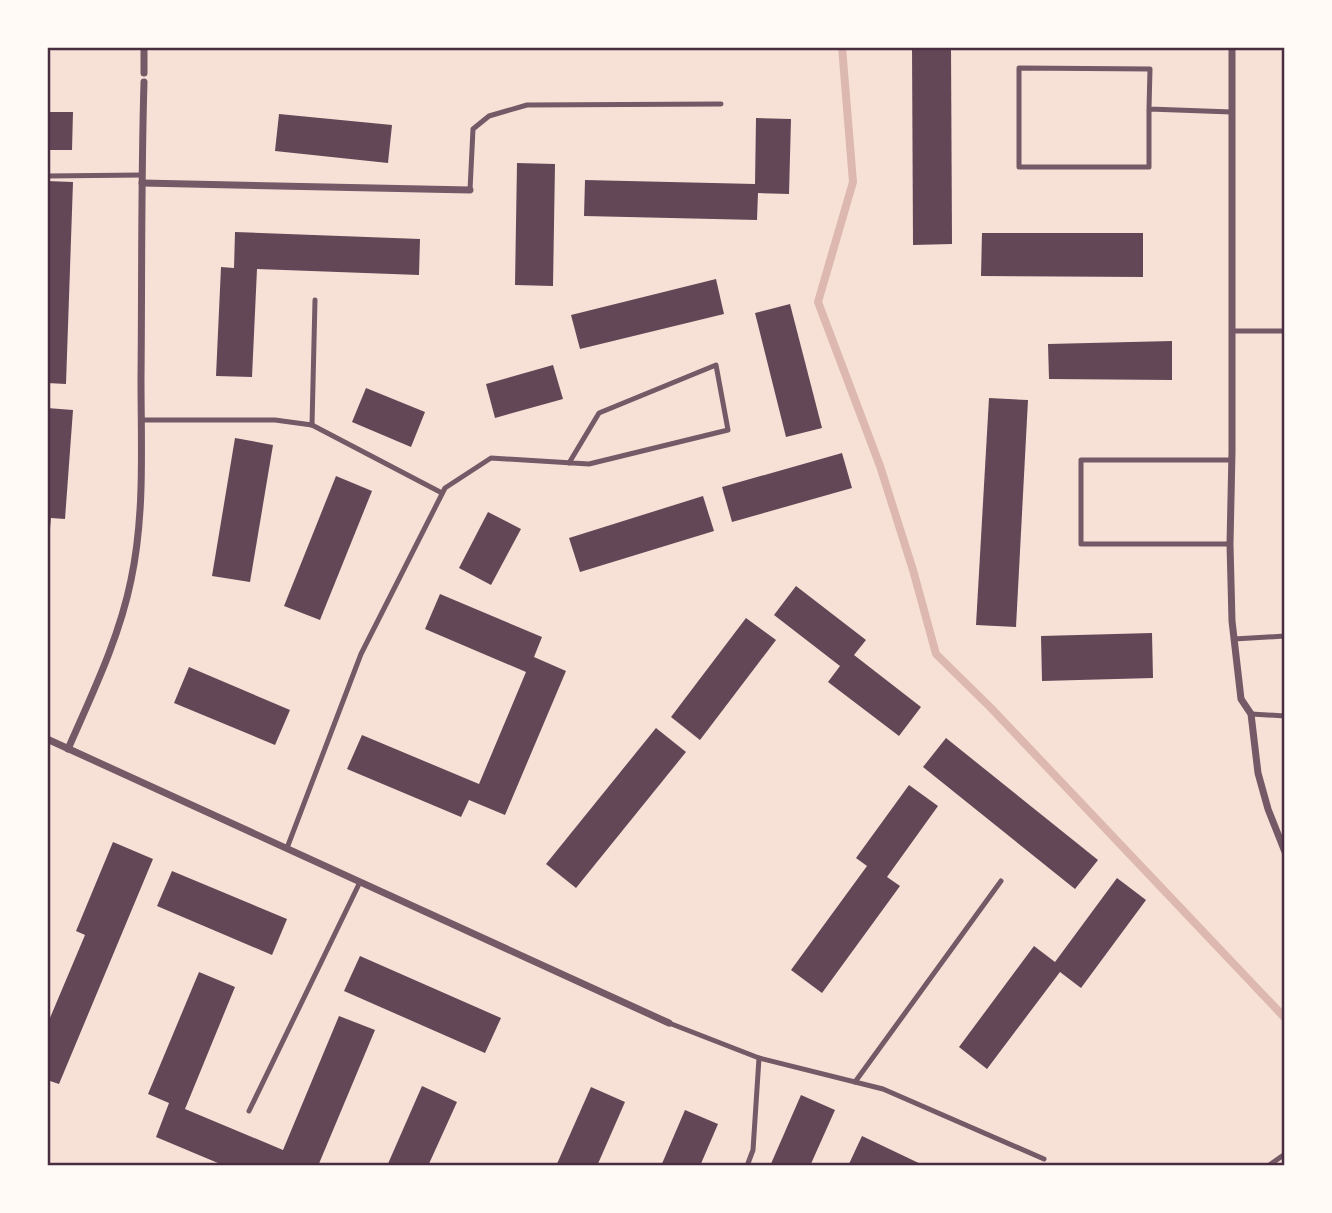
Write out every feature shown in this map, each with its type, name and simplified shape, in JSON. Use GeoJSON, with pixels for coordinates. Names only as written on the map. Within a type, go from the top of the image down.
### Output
{"type":"FeatureCollection","features":[{"type":"Feature","properties":{"kind":"street"},"geometry":{"type":"LineString","coordinates":[[144,47],[144,73]]}},
{"type":"Feature","properties":{"kind":"street"},"geometry":{"type":"LineString","coordinates":[[1233,47],[1231,608],[1241,699],[1251,714],[1258,773],[1268,809],[1285,852]]}},
{"type":"Feature","properties":{"kind":"street"},"geometry":{"type":"LineString","coordinates":[[68,749],[106,662],[131,583],[136,555],[141,498],[144,82]]}},
{"type":"Feature","properties":{"kind":"street"},"geometry":{"type":"LineString","coordinates":[[142,179],[470,190]]}},
{"type":"Feature","properties":{"kind":"street"},"geometry":{"type":"LineString","coordinates":[[47,740],[669,1023]]}},
{"type":"Feature","properties":{"kind":"lane"},"geometry":{"type":"LineString","coordinates":[[1019,68],[1150,69],[1149,109],[1149,167],[1019,167],[1019,68]]}},
{"type":"Feature","properties":{"kind":"lane"},"geometry":{"type":"LineString","coordinates":[[470,190],[472,129],[489,117],[527,105],[721,104]]}},
{"type":"Feature","properties":{"kind":"lane"},"geometry":{"type":"LineString","coordinates":[[1149,109],[1232,112]]}},
{"type":"Feature","properties":{"kind":"lane"},"geometry":{"type":"LineString","coordinates":[[47,176],[142,179]]}},
{"type":"Feature","properties":{"kind":"lane"},"geometry":{"type":"LineString","coordinates":[[312,425],[316,300]]}},
{"type":"Feature","properties":{"kind":"lane"},"geometry":{"type":"LineString","coordinates":[[1232,331],[1285,331]]}},
{"type":"Feature","properties":{"kind":"lane"},"geometry":{"type":"LineString","coordinates":[[286,849],[361,654],[444,488],[491,458],[569,463],[589,464],[728,430],[716,365],[599,413],[569,463]]}},
{"type":"Feature","properties":{"kind":"lane"},"geometry":{"type":"LineString","coordinates":[[141,420],[275,420],[312,425],[442,493]]}},
{"type":"Feature","properties":{"kind":"lane"},"geometry":{"type":"LineString","coordinates":[[1230,544],[1081,544],[1081,460],[1232,460]]}},
{"type":"Feature","properties":{"kind":"lane"},"geometry":{"type":"LineString","coordinates":[[1234,639],[1285,636]]}},
{"type":"Feature","properties":{"kind":"lane"},"geometry":{"type":"LineString","coordinates":[[1251,714],[1285,716]]}},
{"type":"Feature","properties":{"kind":"lane"},"geometry":{"type":"LineString","coordinates":[[855,1082],[1000,881]]}},
{"type":"Feature","properties":{"kind":"lane"},"geometry":{"type":"LineString","coordinates":[[249,1111],[360,882]]}},
{"type":"Feature","properties":{"kind":"lane"},"geometry":{"type":"LineString","coordinates":[[669,1023],[759,1058],[883,1088],[1044,1159]]}},
{"type":"Feature","properties":{"kind":"lane"},"geometry":{"type":"LineString","coordinates":[[747,1166],[754,1150],[759,1058]]}},
{"type":"Feature","properties":{"kind":"lane"},"geometry":{"type":"LineString","coordinates":[[1268,1166],[1285,1154]]}},
{"type":"Feature","properties":{"kind":"building"},"geometry":{"type":"Polygon","coordinates":[[[912,47],[951,47],[952,244],[913,245],[912,47]]]}},
{"type":"Feature","properties":{"kind":"building"},"geometry":{"type":"Polygon","coordinates":[[[47,112],[73,112],[72,150],[47,150],[47,112]]]}},
{"type":"Feature","properties":{"kind":"building"},"geometry":{"type":"Polygon","coordinates":[[[279,114],[392,125],[388,163],[275,151],[279,114]]]}},
{"type":"Feature","properties":{"kind":"building"},"geometry":{"type":"Polygon","coordinates":[[[756,118],[791,119],[789,194],[758,193],[757,220],[584,216],[585,180],[755,184],[756,118]]]}},
{"type":"Feature","properties":{"kind":"building"},"geometry":{"type":"Polygon","coordinates":[[[517,163],[555,164],[553,286],[515,285],[517,163]]]}},
{"type":"Feature","properties":{"kind":"building"},"geometry":{"type":"Polygon","coordinates":[[[47,181],[73,182],[66,384],[47,383],[47,181]]]}},
{"type":"Feature","properties":{"kind":"building"},"geometry":{"type":"Polygon","coordinates":[[[235,232],[420,239],[419,275],[257,269],[252,377],[216,376],[221,267],[234,268],[235,232]]]}},
{"type":"Feature","properties":{"kind":"building"},"geometry":{"type":"Polygon","coordinates":[[[982,233],[1143,233],[1143,277],[981,276],[982,233]]]}},
{"type":"Feature","properties":{"kind":"building"},"geometry":{"type":"Polygon","coordinates":[[[716,279],[724,314],[580,349],[571,315],[716,279]]]}},
{"type":"Feature","properties":{"kind":"building"},"geometry":{"type":"Polygon","coordinates":[[[790,304],[822,428],[786,437],[755,313],[790,304]]]}},
{"type":"Feature","properties":{"kind":"building"},"geometry":{"type":"Polygon","coordinates":[[[1172,341],[1172,380],[1049,379],[1048,344],[1172,341]]]}},
{"type":"Feature","properties":{"kind":"building"},"geometry":{"type":"Polygon","coordinates":[[[553,365],[563,399],[495,418],[486,384],[553,365]]]}},
{"type":"Feature","properties":{"kind":"building"},"geometry":{"type":"Polygon","coordinates":[[[366,388],[425,412],[411,447],[352,422],[366,388]]]}},
{"type":"Feature","properties":{"kind":"building"},"geometry":{"type":"Polygon","coordinates":[[[989,398],[1028,400],[1016,627],[976,625],[989,398]]]}},
{"type":"Feature","properties":{"kind":"building"},"geometry":{"type":"Polygon","coordinates":[[[47,408],[73,410],[65,519],[51,518],[49,538],[47,538],[47,408]]]}},
{"type":"Feature","properties":{"kind":"building"},"geometry":{"type":"Polygon","coordinates":[[[235,438],[273,445],[250,582],[212,576],[235,438]]]}},
{"type":"Feature","properties":{"kind":"building"},"geometry":{"type":"Polygon","coordinates":[[[842,453],[852,488],[732,522],[722,487],[842,453]]]}},
{"type":"Feature","properties":{"kind":"building"},"geometry":{"type":"Polygon","coordinates":[[[336,476],[372,491],[320,620],[284,606],[336,476]]]}},
{"type":"Feature","properties":{"kind":"building"},"geometry":{"type":"Polygon","coordinates":[[[703,496],[714,531],[580,572],[569,538],[703,496]]]}},
{"type":"Feature","properties":{"kind":"building"},"geometry":{"type":"Polygon","coordinates":[[[488,512],[521,529],[491,585],[459,568],[488,512]]]}},
{"type":"Feature","properties":{"kind":"building"},"geometry":{"type":"Polygon","coordinates":[[[796,586],[866,640],[854,655],[921,707],[899,736],[828,682],[840,666],[774,615],[796,586]]]}},
{"type":"Feature","properties":{"kind":"building"},"geometry":{"type":"Polygon","coordinates":[[[440,594],[542,637],[534,657],[566,671],[505,815],[469,800],[461,817],[347,769],[362,735],[479,784],[526,672],[425,629],[440,594]]]}},
{"type":"Feature","properties":{"kind":"building"},"geometry":{"type":"Polygon","coordinates":[[[746,618],[776,640],[700,740],[671,717],[746,618]]]}},
{"type":"Feature","properties":{"kind":"building"},"geometry":{"type":"Polygon","coordinates":[[[1152,633],[1153,678],[1042,681],[1041,636],[1152,633]]]}},
{"type":"Feature","properties":{"kind":"building"},"geometry":{"type":"Polygon","coordinates":[[[189,667],[290,710],[275,745],[174,703],[189,667]]]}},
{"type":"Feature","properties":{"kind":"building"},"geometry":{"type":"Polygon","coordinates":[[[656,728],[686,752],[576,888],[546,864],[656,728]]]}},
{"type":"Feature","properties":{"kind":"building"},"geometry":{"type":"Polygon","coordinates":[[[946,738],[1098,860],[1075,889],[923,767],[946,738]]]}},
{"type":"Feature","properties":{"kind":"building"},"geometry":{"type":"Polygon","coordinates":[[[909,785],[938,806],[887,877],[900,886],[822,993],[791,970],[867,866],[856,858],[909,785]]]}},
{"type":"Feature","properties":{"kind":"building"},"geometry":{"type":"Polygon","coordinates":[[[113,842],[153,859],[59,1084],[47,1080],[47,1025],[85,935],[76,931],[113,842]]]}},
{"type":"Feature","properties":{"kind":"building"},"geometry":{"type":"Polygon","coordinates":[[[172,871],[287,919],[272,955],[157,906],[172,871]]]}},
{"type":"Feature","properties":{"kind":"building"},"geometry":{"type":"Polygon","coordinates":[[[1117,878],[1146,900],[1081,988],[1060,972],[987,1069],[959,1047],[1034,946],[1055,962],[1117,878]]]}},
{"type":"Feature","properties":{"kind":"building"},"geometry":{"type":"Polygon","coordinates":[[[360,956],[501,1018],[485,1053],[344,991],[360,956]]]}},
{"type":"Feature","properties":{"kind":"building"},"geometry":{"type":"Polygon","coordinates":[[[199,972],[235,987],[185,1109],[283,1150],[339,1016],[375,1030],[318,1166],[225,1166],[156,1137],[169,1103],[148,1094],[199,972]]]}},
{"type":"Feature","properties":{"kind":"building"},"geometry":{"type":"Polygon","coordinates":[[[422,1086],[457,1102],[428,1166],[387,1166],[422,1086]]]}},
{"type":"Feature","properties":{"kind":"building"},"geometry":{"type":"Polygon","coordinates":[[[591,1087],[625,1102],[597,1166],[556,1166],[591,1087]]]}},
{"type":"Feature","properties":{"kind":"building"},"geometry":{"type":"Polygon","coordinates":[[[801,1095],[835,1110],[810,1166],[770,1166],[801,1095]]]}},
{"type":"Feature","properties":{"kind":"building"},"geometry":{"type":"Polygon","coordinates":[[[685,1110],[718,1124],[700,1166],[661,1166],[685,1110]]]}},
{"type":"Feature","properties":{"kind":"building"},"geometry":{"type":"Polygon","coordinates":[[[862,1136],[925,1166],[848,1166],[862,1136]]]}},
{"type":"Feature","properties":{"kind":"waterway"},"geometry":{"type":"LineString","coordinates":[[842,47],[853,182],[818,302],[880,466],[936,654],[991,708],[1285,1018]]}}]}
